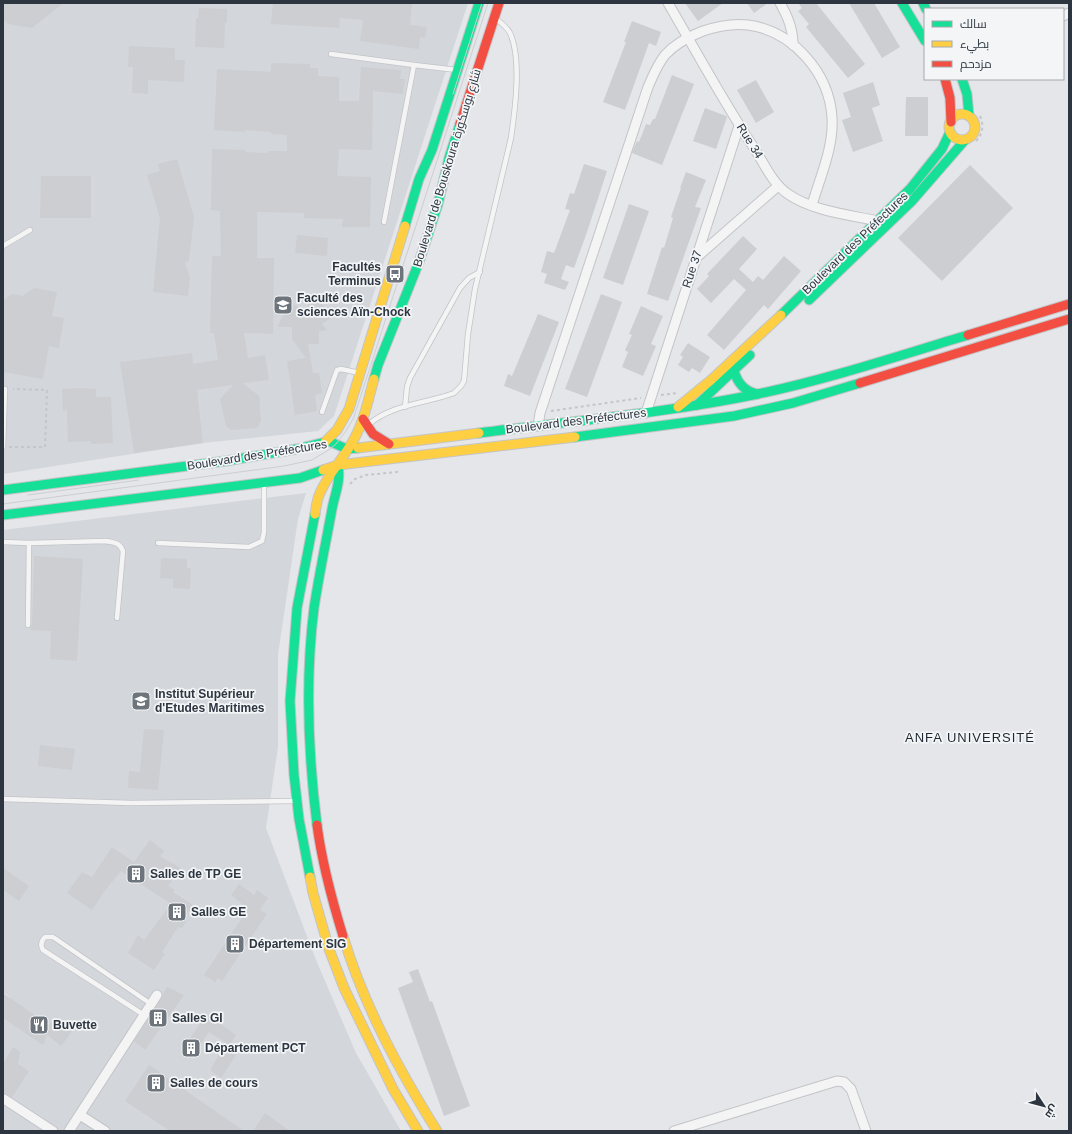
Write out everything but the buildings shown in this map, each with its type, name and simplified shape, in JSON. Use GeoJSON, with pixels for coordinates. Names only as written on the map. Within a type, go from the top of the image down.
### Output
{"type":"FeatureCollection","features":[{"type":"Feature","properties":{"kind":"street","name":"Boulevard de Bouskoura شارع بوسكورة"},"geometry":{"type":"LineString","coordinates":[[325,442],[337,430],[347,414],[417,187],[432,150],[479,3]]}},
{"type":"Feature","properties":{"kind":"street","name":"Boulevard de Bouskoura شارع بوسكورة"},"geometry":{"type":"LineString","coordinates":[[315,488],[329,476],[338,465],[365,423],[378,365],[424,248],[438,204],[449,158],[499,3]]}},
{"type":"Feature","properties":{"kind":"street","name":"Rue 34"},"geometry":{"type":"LineString","coordinates":[[668,3],[739,126],[778,186],[789,194],[812,205],[878,221]]}},
{"type":"Feature","properties":{"kind":"street"},"geometry":{"type":"LineString","coordinates":[[780,3],[788,16],[791,25],[793,45]]}},
{"type":"Feature","properties":{"kind":"street"},"geometry":{"type":"LineString","coordinates":[[902,3],[924,39]]}},
{"type":"Feature","properties":{"kind":"street"},"geometry":{"type":"LineString","coordinates":[[538,426],[540,413],[648,87],[656,68],[665,55],[674,47],[688,38],[712,28],[724,25],[748,25],[772,32],[793,45],[806,56],[817,70],[822,80],[829,99],[832,116],[832,134],[812,205]]}},
{"type":"Feature","properties":{"kind":"street"},"geometry":{"type":"LineString","coordinates":[[945,80],[950,98],[950,132],[955,138],[962,140],[969,138],[975,132],[975,122],[969,116],[960,114],[951,122]]}},
{"type":"Feature","properties":{"kind":"street"},"geometry":{"type":"LineString","coordinates":[[964,80],[969,116]]}},
{"type":"Feature","properties":{"kind":"street","name":"Rue 37"},"geometry":{"type":"LineString","coordinates":[[646,413],[739,126]]}},
{"type":"Feature","properties":{"kind":"street","name":"Boulevard des Préfectures"},"geometry":{"type":"LineString","coordinates":[[676,409],[717,375],[798,299],[910,189],[942,149],[950,132]]}},
{"type":"Feature","properties":{"kind":"street","name":"Boulevard des Préfectures"},"geometry":{"type":"LineString","coordinates":[[692,421],[692,414],[697,405],[912,201],[965,140]]}},
{"type":"Feature","properties":{"kind":"street"},"geometry":{"type":"LineString","coordinates":[[696,258],[778,186]]}},
{"type":"Feature","properties":{"kind":"street","name":"Boulevard des Préfectures"},"geometry":{"type":"LineString","coordinates":[[3,490],[226,461],[297,449],[325,442],[331,442],[347,450],[676,409],[757,394],[831,377],[1069,304]]}},
{"type":"Feature","properties":{"kind":"street","name":"Boulevard des Préfectures"},"geometry":{"type":"LineString","coordinates":[[3,515],[300,478],[338,465],[734,416],[794,404],[1069,319]]}},
{"type":"Feature","properties":{"kind":"street"},"geometry":{"type":"LineString","coordinates":[[734,370],[740,385],[748,392],[757,394]]}},
{"type":"Feature","properties":{"kind":"street"},"geometry":{"type":"LineString","coordinates":[[671,424],[672,416],[676,409]]}},
{"type":"Feature","properties":{"kind":"street"},"geometry":{"type":"LineString","coordinates":[[365,423],[376,437],[389,444]]}},
{"type":"Feature","properties":{"kind":"street"},"geometry":{"type":"LineString","coordinates":[[338,465],[341,477],[336,493],[317,589],[308,683],[308,726],[316,813],[332,898],[344,939],[359,980],[383,1035],[408,1083],[437,1131]]}},
{"type":"Feature","properties":{"kind":"street"},"geometry":{"type":"LineString","coordinates":[[300,478],[315,488],[297,608],[290,701],[291,740],[297,801],[306,860],[313,892],[329,949],[344,988],[393,1089],[418,1131]]}},
{"type":"Feature","properties":{"kind":"street"},"geometry":{"type":"LineString","coordinates":[[69,1131],[157,995]]}},
{"type":"Feature","properties":{"kind":"street"},"geometry":{"type":"LineString","coordinates":[[674,1131],[837,1081],[844,1082],[851,1089],[866,1131]]}},
{"type":"Feature","properties":{"kind":"street"},"geometry":{"type":"LineString","coordinates":[[4,1099],[53,1131]]}},
{"type":"Feature","properties":{"kind":"street"},"geometry":{"type":"LineString","coordinates":[[80,1114],[104,1131]]}},
{"type":"Feature","properties":{"kind":"lane"},"geometry":{"type":"LineString","coordinates":[[365,423],[384,414],[405,407],[449,395],[454,393],[462,386],[465,376],[471,312],[511,138],[515,101],[515,47],[509,31],[494,17]]}},
{"type":"Feature","properties":{"kind":"lane"},"geometry":{"type":"LineString","coordinates":[[331,54],[457,70]]}},
{"type":"Feature","properties":{"kind":"lane"},"geometry":{"type":"LineString","coordinates":[[384,222],[414,65]]}},
{"type":"Feature","properties":{"kind":"lane"},"geometry":{"type":"LineString","coordinates":[[3,246],[30,230]]}},
{"type":"Feature","properties":{"kind":"lane"},"geometry":{"type":"LineString","coordinates":[[405,407],[407,388],[414,370],[460,288],[469,278],[480,272]]}},
{"type":"Feature","properties":{"kind":"lane"},"geometry":{"type":"LineString","coordinates":[[322,412],[337,370],[340,369],[360,373]]}},
{"type":"Feature","properties":{"kind":"lane"},"geometry":{"type":"LineString","coordinates":[[3,447],[4,389]]}},
{"type":"Feature","properties":{"kind":"lane"},"geometry":{"type":"LineString","coordinates":[[158,543],[249,547],[262,541],[264,532],[264,482]]}},
{"type":"Feature","properties":{"kind":"lane"},"geometry":{"type":"LineString","coordinates":[[3,542],[29,543],[106,541],[116,543],[123,551],[117,618]]}},
{"type":"Feature","properties":{"kind":"lane"},"geometry":{"type":"LineString","coordinates":[[28,625],[29,543]]}},
{"type":"Feature","properties":{"kind":"lane"},"geometry":{"type":"LineString","coordinates":[[3,799],[192,804],[297,801]]}},
{"type":"Feature","properties":{"kind":"lane"},"geometry":{"type":"LineString","coordinates":[[144,1016],[43,950],[41,943],[42,940],[45,937],[53,937],[151,1004]]}},
{"type":"Feature","properties":{"kind":"path"},"geometry":{"type":"LineString","coordinates":[[3,447],[45,447],[47,390],[4,389]]}},
{"type":"Feature","properties":{"kind":"path"},"geometry":{"type":"LineString","coordinates":[[540,413],[679,392]]}},
{"type":"Feature","properties":{"kind":"path"},"geometry":{"type":"LineString","coordinates":[[336,493],[345,493],[351,483],[360,476],[366,474],[397,472],[396,458]]}},
{"type":"Feature","properties":{"kind":"shaded area"},"geometry":{"type":"Polygon","coordinates":[[[3,3],[468,3],[334,416],[318,431],[203,443],[3,474],[3,3]]]}},
{"type":"Feature","properties":{"kind":"shaded area"},"geometry":{"type":"Polygon","coordinates":[[[306,493],[298,519],[278,655],[278,747],[266,828],[316,960],[356,1053],[401,1131],[3,1131],[3,1008],[10,997],[3,992],[3,530],[306,493]]]}},
{"type":"Feature","properties":{"kind":"tram line"},"geometry":{"type":"LineString","coordinates":[[453,94],[482,3]]}},
{"type":"Feature","properties":{"kind":"tram line"},"geometry":{"type":"LineString","coordinates":[[3,504],[284,466],[312,460],[336,444],[354,417],[488,3]]}},
{"type":"Feature","properties":{"kind":"tram line"},"geometry":{"type":"LineString","coordinates":[[28,495],[139,480]]}},
{"type":"Feature","properties":{"kind":"traffic: fast"},"geometry":{"type":"LineString","coordinates":[[405,226],[419,179],[432,150],[479,3]]}},
{"type":"Feature","properties":{"kind":"traffic: fast"},"geometry":{"type":"LineString","coordinates":[[902,3],[924,39]]}},
{"type":"Feature","properties":{"kind":"traffic: fast"},"geometry":{"type":"LineString","coordinates":[[923,3],[926,8]]}},
{"type":"Feature","properties":{"kind":"traffic: fast"},"geometry":{"type":"LineString","coordinates":[[962,80],[967,94],[969,116]]}},
{"type":"Feature","properties":{"kind":"traffic: fast"},"geometry":{"type":"LineString","coordinates":[[374,379],[378,365],[419,262],[438,204],[449,158],[460,124]]}},
{"type":"Feature","properties":{"kind":"traffic: fast"},"geometry":{"type":"LineString","coordinates":[[781,315],[910,189],[942,149],[950,132]]}},
{"type":"Feature","properties":{"kind":"traffic: fast"},"geometry":{"type":"LineString","coordinates":[[809,300],[912,201],[965,140]]}},
{"type":"Feature","properties":{"kind":"traffic: fast"},"geometry":{"type":"LineString","coordinates":[[479,433],[654,412],[758,394],[837,374],[968,335]]}},
{"type":"Feature","properties":{"kind":"traffic: fast"},"geometry":{"type":"LineString","coordinates":[[697,405],[750,355]]}},
{"type":"Feature","properties":{"kind":"traffic: fast"},"geometry":{"type":"LineString","coordinates":[[734,370],[739,383],[748,391],[757,394]]}},
{"type":"Feature","properties":{"kind":"traffic: fast"},"geometry":{"type":"LineString","coordinates":[[575,437],[734,416],[793,403],[860,383]]}},
{"type":"Feature","properties":{"kind":"traffic: fast"},"geometry":{"type":"LineString","coordinates":[[3,490],[226,461],[297,449],[325,442],[331,442],[347,449],[358,448]]}},
{"type":"Feature","properties":{"kind":"traffic: fast"},"geometry":{"type":"LineString","coordinates":[[317,825],[311,771],[309,662],[314,608],[338,482],[338,465]]}},
{"type":"Feature","properties":{"kind":"traffic: fast"},"geometry":{"type":"LineString","coordinates":[[3,515],[300,478],[323,470]]}},
{"type":"Feature","properties":{"kind":"traffic: fast"},"geometry":{"type":"LineString","coordinates":[[310,877],[299,819],[294,775],[290,701],[297,608],[315,514]]}},
{"type":"Feature","properties":{"kind":"traffic: slow"},"geometry":{"type":"LineString","coordinates":[[962,114],[971,118],[975,127],[971,136],[962,140],[953,136],[949,127],[953,118],[962,114]]}},
{"type":"Feature","properties":{"kind":"traffic: slow"},"geometry":{"type":"LineString","coordinates":[[325,442],[337,430],[349,409],[405,226]]}},
{"type":"Feature","properties":{"kind":"traffic: slow"},"geometry":{"type":"LineString","coordinates":[[678,407],[711,380],[781,315]]}},
{"type":"Feature","properties":{"kind":"traffic: slow"},"geometry":{"type":"LineString","coordinates":[[315,514],[318,498],[323,486],[357,434],[374,379]]}},
{"type":"Feature","properties":{"kind":"traffic: slow"},"geometry":{"type":"LineString","coordinates":[[358,448],[479,433]]}},
{"type":"Feature","properties":{"kind":"traffic: slow"},"geometry":{"type":"LineString","coordinates":[[323,470],[338,465],[575,437]]}},
{"type":"Feature","properties":{"kind":"traffic: slow"},"geometry":{"type":"LineString","coordinates":[[310,877],[329,949],[344,988],[393,1089],[418,1131]]}},
{"type":"Feature","properties":{"kind":"traffic: slow"},"geometry":{"type":"LineString","coordinates":[[343,936],[361,987],[384,1037],[409,1085],[437,1131]]}},
{"type":"Feature","properties":{"kind":"traffic: jam"},"geometry":{"type":"LineString","coordinates":[[460,124],[499,3]]}},
{"type":"Feature","properties":{"kind":"traffic: jam"},"geometry":{"type":"LineString","coordinates":[[945,80],[950,98],[951,122]]}},
{"type":"Feature","properties":{"kind":"traffic: jam"},"geometry":{"type":"LineString","coordinates":[[968,335],[1069,304]]}},
{"type":"Feature","properties":{"kind":"traffic: jam"},"geometry":{"type":"LineString","coordinates":[[860,383],[1069,319]]}},
{"type":"Feature","properties":{"kind":"traffic: jam"},"geometry":{"type":"LineString","coordinates":[[363,419],[373,434],[389,444]]}},
{"type":"Feature","properties":{"kind":"traffic: jam"},"geometry":{"type":"LineString","coordinates":[[317,825],[328,881],[343,936]]}},
{"type":"Feature","properties":{"kind":"place","name":"Facultés Terminus"},"geometry":{"type":"Point","coordinates":[395,274]}},
{"type":"Feature","properties":{"kind":"place","name":"Faculté des sciences Aïn-Chock"},"geometry":{"type":"Point","coordinates":[283,305]}},
{"type":"Feature","properties":{"kind":"place","name":"Institut Supérieur d'Etudes Maritimes"},"geometry":{"type":"Point","coordinates":[141,701]}},
{"type":"Feature","properties":{"kind":"place","name":"Salles de TP GE"},"geometry":{"type":"Point","coordinates":[136,874]}},
{"type":"Feature","properties":{"kind":"place","name":"Salles GE"},"geometry":{"type":"Point","coordinates":[177,912]}},
{"type":"Feature","properties":{"kind":"place","name":"Département SIG"},"geometry":{"type":"Point","coordinates":[235,944]}},
{"type":"Feature","properties":{"kind":"place","name":"Salles GI"},"geometry":{"type":"Point","coordinates":[158,1018]}},
{"type":"Feature","properties":{"kind":"place","name":"Buvette"},"geometry":{"type":"Point","coordinates":[39,1025]}},
{"type":"Feature","properties":{"kind":"place","name":"Département PCT"},"geometry":{"type":"Point","coordinates":[191,1048]}},
{"type":"Feature","properties":{"kind":"place","name":"Salles de cours"},"geometry":{"type":"Point","coordinates":[156,1083]}},
{"type":"Feature","properties":{"kind":"district","name":"ANFA UNIVERSITÉ"},"geometry":{"type":"Point","coordinates":[970,737]}}]}
